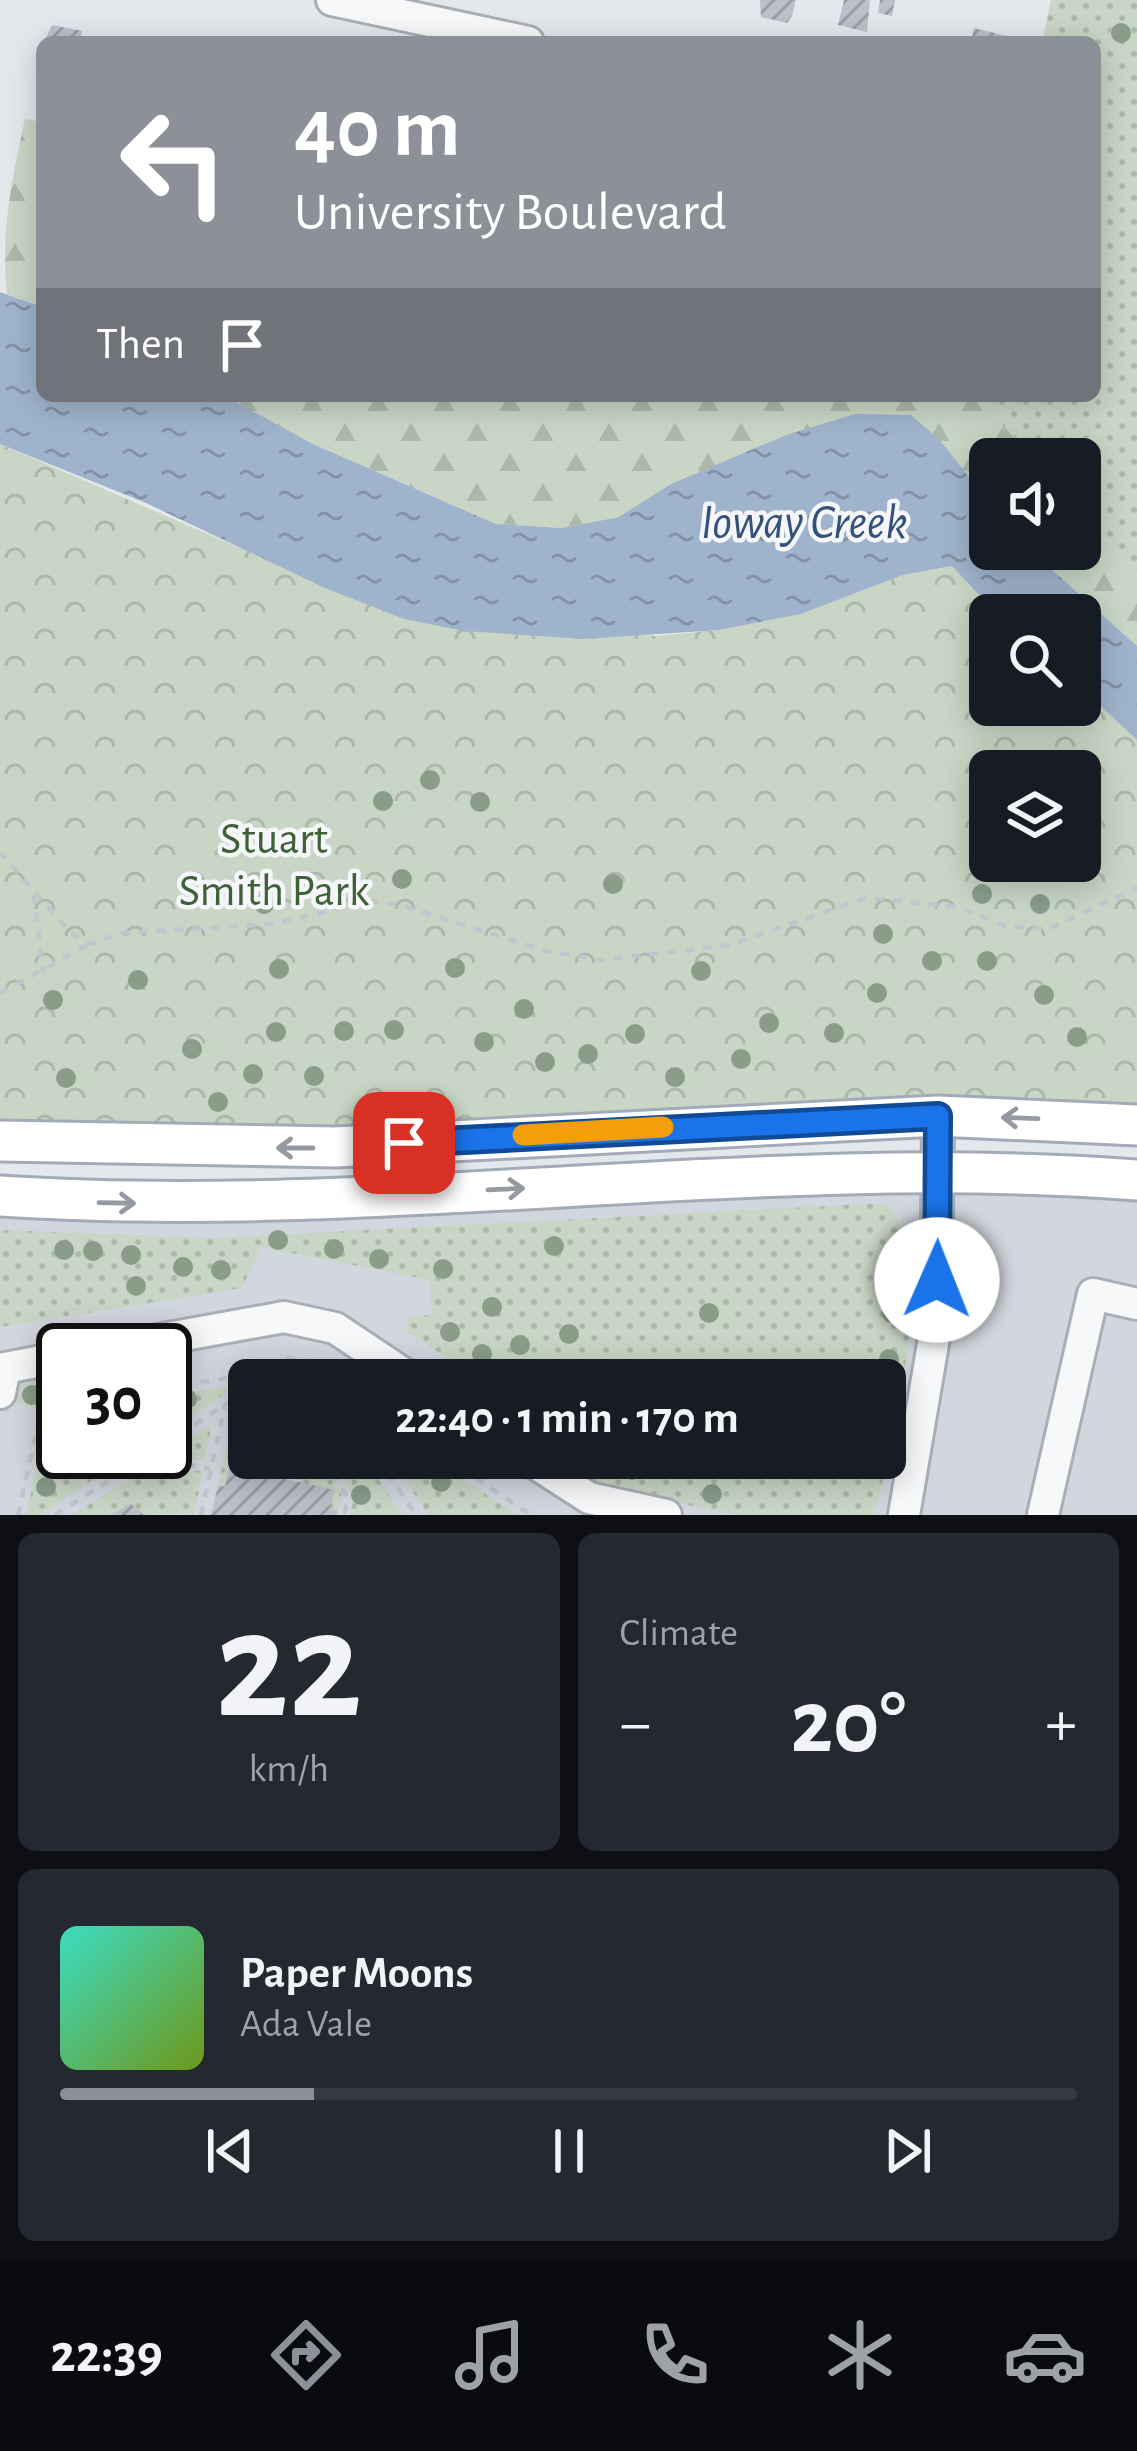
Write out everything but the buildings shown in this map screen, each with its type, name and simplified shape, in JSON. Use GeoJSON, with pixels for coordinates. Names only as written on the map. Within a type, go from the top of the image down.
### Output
{"type":"FeatureCollection","features":[{"type":"Feature","properties":{"kind":"main road"},"geometry":{"type":"LineString","coordinates":[[0,1141],[335,1148],[938,1116],[1137,1125]]}},
{"type":"Feature","properties":{"kind":"main road"},"geometry":{"type":"LineString","coordinates":[[0,1196],[194,1204],[938,1172],[1137,1180]]}},
{"type":"Feature","properties":{"kind":"street"},"geometry":{"type":"LineString","coordinates":[[351,2],[501,36]]}},
{"type":"Feature","properties":{"kind":"street"},"geometry":{"type":"LineString","coordinates":[[904,1515],[936,1325],[938,1116]]}},
{"type":"Feature","properties":{"kind":"street"},"geometry":{"type":"LineString","coordinates":[[1043,1515],[1093,1294],[1137,1304]]}},
{"type":"Feature","properties":{"kind":"street"},"geometry":{"type":"LineString","coordinates":[[192,1334],[284,1317],[335,1328],[382,1359]]}},
{"type":"Feature","properties":{"kind":"street"},"geometry":{"type":"LineString","coordinates":[[0,1394],[5,1368],[36,1362]]}},
{"type":"Feature","properties":{"kind":"street"},"geometry":{"type":"LineString","coordinates":[[552,1479],[586,1507],[666,1515]]}},
{"type":"Feature","properties":{"kind":"path"},"geometry":{"type":"LineString","coordinates":[[0,852],[71,933],[90,944]]}},
{"type":"Feature","properties":{"kind":"path"},"geometry":{"type":"LineString","coordinates":[[0,993],[90,944],[123,933],[273,924],[372,902],[400,905],[546,950],[602,960],[729,945],[866,898],[957,908],[1006,926],[1048,929],[1137,888]]}},
{"type":"Feature","properties":{"kind":"path"},"geometry":{"type":"LineString","coordinates":[[34,894],[43,973]]}},
{"type":"Feature","properties":{"kind":"path"},"geometry":{"type":"LineString","coordinates":[[192,1385],[228,1381]]}},
{"type":"Feature","properties":{"kind":"path"},"geometry":{"type":"LineString","coordinates":[[192,1427],[228,1403]]}},
{"type":"Feature","properties":{"kind":"path"},"geometry":{"type":"LineString","coordinates":[[201,1515],[225,1405]]}},
{"type":"Feature","properties":{"kind":"path"},"geometry":{"type":"LineString","coordinates":[[18,1515],[36,1433]]}},
{"type":"Feature","properties":{"kind":"path"},"geometry":{"type":"LineString","coordinates":[[192,1464],[210,1469]]}},
{"type":"Feature","properties":{"kind":"path"},"geometry":{"type":"LineString","coordinates":[[55,1515],[112,1479]]}},
{"type":"Feature","properties":{"kind":"path"},"geometry":{"type":"LineString","coordinates":[[336,1479],[348,1498],[344,1515]]}},
{"type":"Feature","properties":{"kind":"path"},"geometry":{"type":"LineString","coordinates":[[392,1479],[416,1515]]}},
{"type":"Feature","properties":{"kind":"path"},"geometry":{"type":"LineString","coordinates":[[477,1479],[531,1515]]}},
{"type":"Feature","properties":{"kind":"shaded area"},"geometry":{"type":"Polygon","coordinates":[[[1137,1180],[1137,1515],[0,1515],[0,1196],[1137,1180]]]}},
{"type":"Feature","properties":{"kind":"green space"},"geometry":{"type":"Polygon","coordinates":[[[1051,0],[1137,0],[1137,576],[1101,536],[1101,438],[1015,438],[982,402],[1101,402],[1101,36],[1043,36],[1051,0]]]}},
{"type":"Feature","properties":{"kind":"green space"},"geometry":{"type":"Polygon","coordinates":[[[25,119],[36,121],[36,305],[7,294],[6,228],[25,119]]]}},
{"type":"Feature","properties":{"kind":"green space"},"geometry":{"type":"Polygon","coordinates":[[[236,402],[982,402],[1015,438],[969,438],[969,483],[724,461],[619,517],[562,528],[496,524],[313,444],[236,402]]]}},
{"type":"Feature","properties":{"kind":"green space","name":"Stuart Smith Park"},"geometry":{"type":"Polygon","coordinates":[[[0,444],[404,619],[656,636],[719,630],[801,614],[903,575],[953,566],[979,594],[969,594],[969,726],[1101,726],[1101,707],[1137,740],[1137,1109],[229,1138],[68,1133],[0,1121],[0,444]]]}},
{"type":"Feature","properties":{"kind":"green space"},"geometry":{"type":"Polygon","coordinates":[[[1101,536],[1137,576],[1137,646],[1101,614],[1101,594],[1079,594],[1052,570],[1101,570],[1101,536]]]}},
{"type":"Feature","properties":{"kind":"green space"},"geometry":{"type":"Polygon","coordinates":[[[885,1203],[901,1227],[908,1262],[906,1360],[448,1359],[406,1331],[409,1316],[432,1315],[430,1280],[261,1247],[242,1288],[0,1327],[0,1230],[216,1238],[885,1203]]]}},
{"type":"Feature","properties":{"kind":"green space"},"geometry":{"type":"Polygon","coordinates":[[[36,1381],[34,1408],[14,1402],[22,1385],[36,1381]]]}},
{"type":"Feature","properties":{"kind":"green space"},"geometry":{"type":"Polygon","coordinates":[[[227,1387],[227,1393],[192,1416],[192,1392],[227,1387]]]}},
{"type":"Feature","properties":{"kind":"green space"},"geometry":{"type":"Polygon","coordinates":[[[212,1424],[204,1461],[192,1459],[192,1437],[212,1424]]]}},
{"type":"Feature","properties":{"kind":"green space"},"geometry":{"type":"Polygon","coordinates":[[[226,1448],[228,1479],[239,1479],[225,1487],[218,1485],[226,1448]]]}},
{"type":"Feature","properties":{"kind":"green space"},"geometry":{"type":"Polygon","coordinates":[[[36,1468],[36,1479],[94,1479],[39,1515],[26,1515],[36,1468]]]}},
{"type":"Feature","properties":{"kind":"green space"},"geometry":{"type":"Polygon","coordinates":[[[192,1470],[203,1472],[194,1513],[144,1515],[130,1503],[111,1515],[72,1515],[130,1479],[192,1479],[192,1470]]]}},
{"type":"Feature","properties":{"kind":"green space"},"geometry":{"type":"Polygon","coordinates":[[[332,1479],[342,1495],[338,1510],[330,1508],[334,1490],[298,1482],[332,1479]]]}},
{"type":"Feature","properties":{"kind":"green space"},"geometry":{"type":"Polygon","coordinates":[[[343,1479],[379,1479],[402,1515],[350,1515],[354,1497],[343,1479]]]}},
{"type":"Feature","properties":{"kind":"green space"},"geometry":{"type":"Polygon","coordinates":[[[405,1479],[463,1479],[517,1515],[428,1515],[405,1479]]]}},
{"type":"Feature","properties":{"kind":"green space"},"geometry":{"type":"Polygon","coordinates":[[[588,1479],[884,1479],[873,1515],[736,1515],[597,1486],[588,1479]]]}},
{"type":"Feature","properties":{"kind":"water","name":"Ioway Creek"},"geometry":{"type":"Polygon","coordinates":[[[0,292],[36,305],[36,402],[236,402],[313,444],[496,524],[562,528],[619,517],[671,484],[786,435],[855,414],[911,415],[939,439],[969,477],[969,570],[1052,570],[1079,594],[978,594],[952,566],[903,575],[801,614],[719,630],[584,639],[464,631],[404,619],[325,588],[146,503],[0,444],[0,292]]]}},
{"type":"Feature","properties":{"kind":"water","name":"Ioway Creek"},"geometry":{"type":"Polygon","coordinates":[[[1101,614],[1137,646],[1137,740],[1101,707],[1101,614]]]}},
{"type":"Feature","properties":{"kind":"slow traffic"},"geometry":{"type":"LineString","coordinates":[[523,1135],[663,1127]]}},
{"type":"Feature","properties":{"kind":"route"},"geometry":{"type":"LineString","coordinates":[[404,1143],[938,1116],[937,1280]]}}]}
